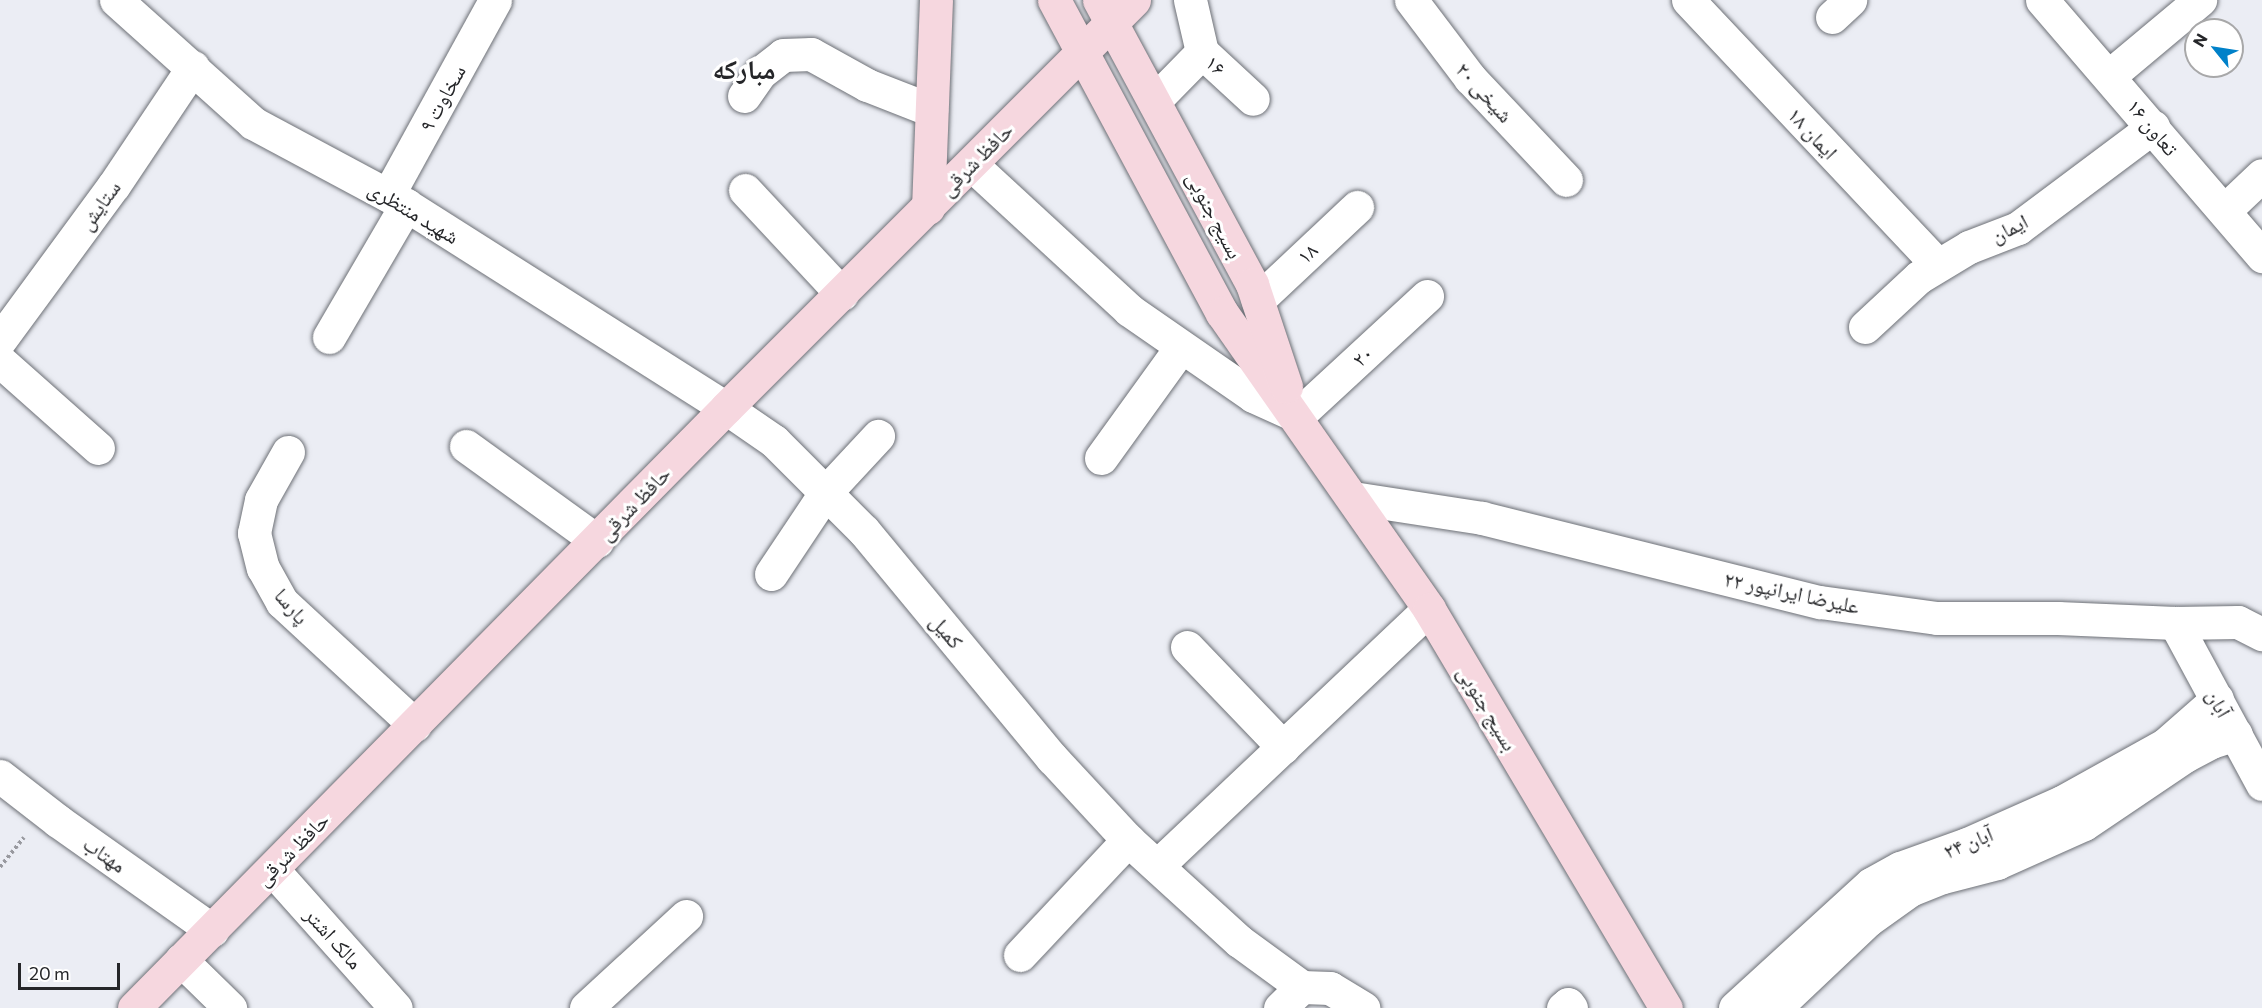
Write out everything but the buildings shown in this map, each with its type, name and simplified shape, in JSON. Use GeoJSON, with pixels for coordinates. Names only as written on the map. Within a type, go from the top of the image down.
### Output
{"type":"FeatureCollection","features":[{"type":"Feature","properties":{"kind":"main road"},"geometry":{"type":"LineString","coordinates":[[928,208],[936,0]]}},
{"type":"Feature","properties":{"kind":"main road","name":"بسیج جنوبی"},"geometry":{"type":"LineString","coordinates":[[1054,0],[1080,54],[1222,314],[1296,416],[1429,609],[1666,1008]]}},
{"type":"Feature","properties":{"kind":"main road","name":"حافظ شرقی"},"geometry":{"type":"LineString","coordinates":[[135,1008],[597,542],[726,408],[1080,54],[1105,11],[1134,0]]}},
{"type":"Feature","properties":{"kind":"main road","name":"بسیج جنوبی"},"geometry":{"type":"LineString","coordinates":[[1105,11],[1252,284],[1296,416]]}},
{"type":"Feature","properties":{"kind":"street","name":"شهید منتظری"},"geometry":{"type":"LineString","coordinates":[[116,0],[253,123],[397,200],[726,408]]}},
{"type":"Feature","properties":{"kind":"street","name":"سخاوت ۹"},"geometry":{"type":"LineString","coordinates":[[329,337],[495,0]]}},
{"type":"Feature","properties":{"kind":"street"},"geometry":{"type":"LineString","coordinates":[[1190,0],[1202,52]]}},
{"type":"Feature","properties":{"kind":"street","name":"شیخی ۲۰"},"geometry":{"type":"LineString","coordinates":[[1411,0],[1470,78],[1566,180]]}},
{"type":"Feature","properties":{"kind":"street","name":"ایمان ۱۸"},"geometry":{"type":"LineString","coordinates":[[1688,0],[1938,265]]}},
{"type":"Feature","properties":{"kind":"street","name":"تعاون ۱۶"},"geometry":{"type":"LineString","coordinates":[[2042,0],[2262,256]]}},
{"type":"Feature","properties":{"kind":"street"},"geometry":{"type":"LineString","coordinates":[[2109,76],[2200,0]]}},
{"type":"Feature","properties":{"kind":"street","name":"۱۶"},"geometry":{"type":"LineString","coordinates":[[1154,101],[1202,52],[1253,99]]}},
{"type":"Feature","properties":{"kind":"street"},"geometry":{"type":"LineString","coordinates":[[744,96],[760,73],[783,55],[811,54],[867,85],[931,110]]}},
{"type":"Feature","properties":{"kind":"street","name":"ستایش"},"geometry":{"type":"LineString","coordinates":[[0,340],[114,185],[193,68]]}},
{"type":"Feature","properties":{"kind":"street","name":"ایمان"},"geometry":{"type":"LineString","coordinates":[[1865,327],[1919,277],[1969,247],[2018,228],[2153,127]]}},
{"type":"Feature","properties":{"kind":"street"},"geometry":{"type":"LineString","coordinates":[[971,164],[1129,310],[1253,396],[1296,416]]}},
{"type":"Feature","properties":{"kind":"street"},"geometry":{"type":"LineString","coordinates":[[2224,211],[2262,175]]}},
{"type":"Feature","properties":{"kind":"street"},"geometry":{"type":"LineString","coordinates":[[745,190],[842,294]]}},
{"type":"Feature","properties":{"kind":"street","name":"۱۸"},"geometry":{"type":"LineString","coordinates":[[1258,300],[1356,207]]}},
{"type":"Feature","properties":{"kind":"street","name":"۲۰"},"geometry":{"type":"LineString","coordinates":[[1296,416],[1427,296]]}},
{"type":"Feature","properties":{"kind":"street"},"geometry":{"type":"LineString","coordinates":[[1101,458],[1181,347]]}},
{"type":"Feature","properties":{"kind":"street"},"geometry":{"type":"LineString","coordinates":[[0,361],[98,448]]}},
{"type":"Feature","properties":{"kind":"street","name":"کمیل"},"geometry":{"type":"LineString","coordinates":[[726,408],[774,441],[864,531],[1052,758],[1128,840],[1239,941],[1291,998],[1330,988],[1363,1008]]}},
{"type":"Feature","properties":{"kind":"street"},"geometry":{"type":"LineString","coordinates":[[771,574],[825,492],[878,436]]}},
{"type":"Feature","properties":{"kind":"street"},"geometry":{"type":"LineString","coordinates":[[466,446],[597,542]]}},
{"type":"Feature","properties":{"kind":"street","name":"پارسا"},"geometry":{"type":"LineString","coordinates":[[288,452],[261,500],[254,532],[263,568],[282,602],[416,725]]}},
{"type":"Feature","properties":{"kind":"street","name":"علیرضا ایرانپور ۲۲"},"geometry":{"type":"LineString","coordinates":[[1353,498],[1482,518],[1820,602],[1938,618],[2058,618],[2175,623],[2254,620]]}},
{"type":"Feature","properties":{"kind":"street"},"geometry":{"type":"LineString","coordinates":[[1157,866],[1429,609]]}},
{"type":"Feature","properties":{"kind":"street","name":"آبان"},"geometry":{"type":"LineString","coordinates":[[2175,623],[2262,784]]}},
{"type":"Feature","properties":{"kind":"street"},"geometry":{"type":"LineString","coordinates":[[1187,647],[1283,747]]}},
{"type":"Feature","properties":{"kind":"street","name":"آبان ۲۴"},"geometry":{"type":"LineString","coordinates":[[1735,1008],[1871,884],[1900,868],[1967,844],[2062,802],[2166,744],[2217,699]]}},
{"type":"Feature","properties":{"kind":"street","name":"آبان ۲۴"},"geometry":{"type":"LineString","coordinates":[[1775,1008],[1868,920],[1910,890],[1943,877],[1997,863],[2084,824],[2185,756],[2211,742],[2236,734]]}},
{"type":"Feature","properties":{"kind":"street","name":"مهتاب"},"geometry":{"type":"LineString","coordinates":[[0,776],[58,821],[212,930]]}},
{"type":"Feature","properties":{"kind":"street"},"geometry":{"type":"LineString","coordinates":[[1020,955],[1128,840]]}},
{"type":"Feature","properties":{"kind":"street","name":"مالک اشتر"},"geometry":{"type":"LineString","coordinates":[[272,869],[396,1008]]}},
{"type":"Feature","properties":{"kind":"street"},"geometry":{"type":"LineString","coordinates":[[586,1008],[686,916]]}},
{"type":"Feature","properties":{"kind":"street"},"geometry":{"type":"LineString","coordinates":[[182,960],[230,1008]]}},
{"type":"Feature","properties":{"kind":"street"},"geometry":{"type":"LineString","coordinates":[[1563,1008],[1568,1004],[1571,1008]]}},
{"type":"Feature","properties":{"kind":"district","name":"مبارکه"},"geometry":{"type":"Point","coordinates":[744,69]}}]}
